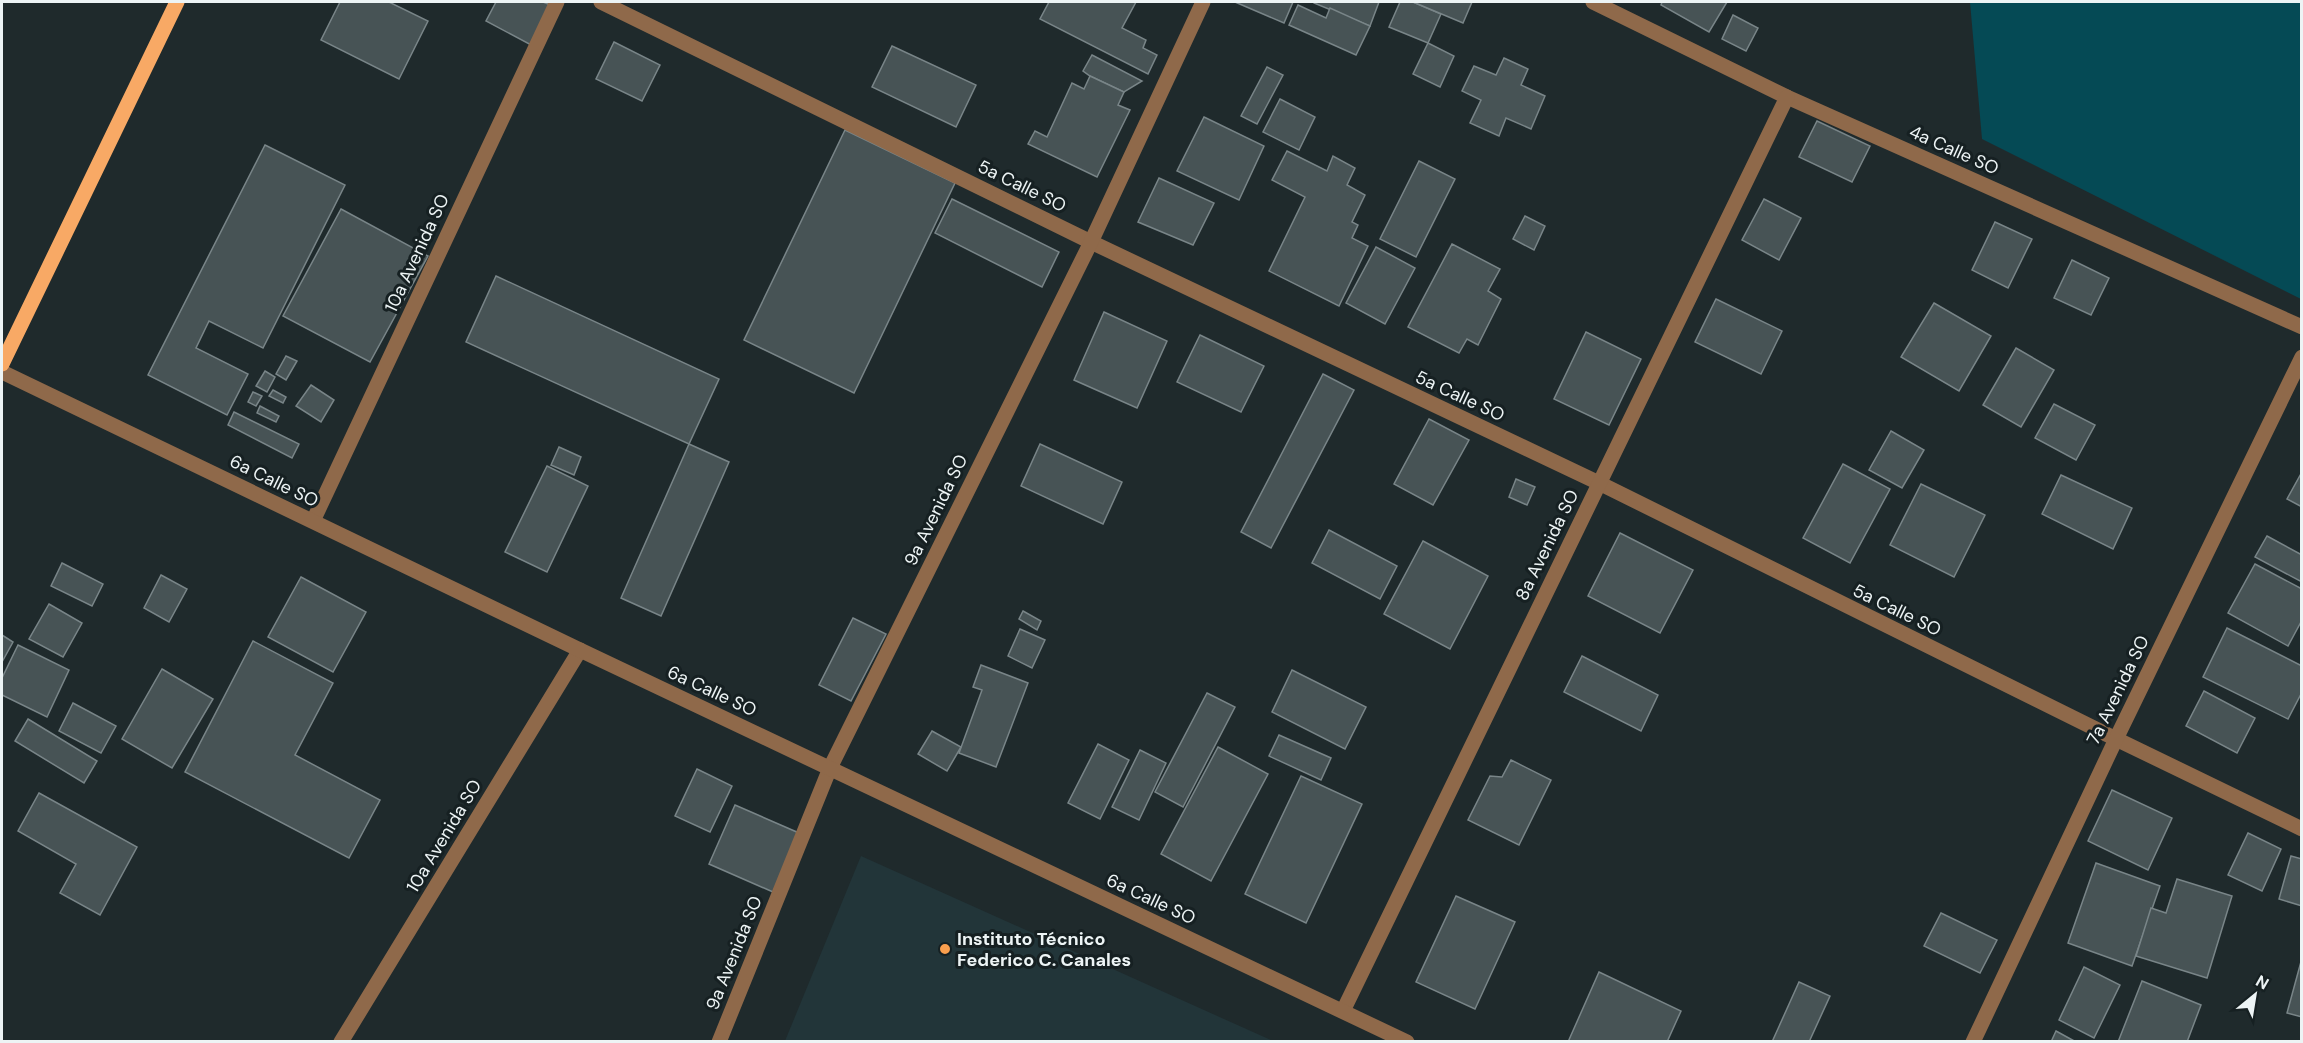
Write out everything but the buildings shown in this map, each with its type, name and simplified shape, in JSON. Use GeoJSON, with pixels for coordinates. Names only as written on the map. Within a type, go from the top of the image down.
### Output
{"type":"FeatureCollection","features":[{"type":"Feature","properties":{"kind":"main road"},"geometry":{"type":"LineString","coordinates":[[2,364],[177,2]]}},
{"type":"Feature","properties":{"kind":"street","name":"10a Avenida SO"},"geometry":{"type":"LineString","coordinates":[[313,521],[557,2]]}},
{"type":"Feature","properties":{"kind":"street","name":"5a Calle SO"},"geometry":{"type":"LineString","coordinates":[[601,2],[1091,242],[1599,483],[2116,740],[2301,829]]}},
{"type":"Feature","properties":{"kind":"street","name":"9a Avenida SO"},"geometry":{"type":"LineString","coordinates":[[719,1041],[830,768],[1091,242],[1203,2]]}},
{"type":"Feature","properties":{"kind":"street","name":"4a Calle SO"},"geometry":{"type":"LineString","coordinates":[[1593,2],[1786,97],[2301,327]]}},
{"type":"Feature","properties":{"kind":"street","name":"8a Avenida SO"},"geometry":{"type":"LineString","coordinates":[[1343,1011],[1786,97]]}},
{"type":"Feature","properties":{"kind":"street","name":"7a Avenida SO"},"geometry":{"type":"LineString","coordinates":[[1973,1041],[2301,357]]}},
{"type":"Feature","properties":{"kind":"street","name":"6a Calle SO"},"geometry":{"type":"LineString","coordinates":[[2,372],[579,650],[1407,1041]]}},
{"type":"Feature","properties":{"kind":"street","name":"10a Avenida SO"},"geometry":{"type":"LineString","coordinates":[[341,1041],[579,650]]}},
{"type":"Feature","properties":{"kind":"shaded area"},"geometry":{"type":"Polygon","coordinates":[[[1970,2],[2301,2],[2301,299],[1982,139],[1970,2]]]}},
{"type":"Feature","properties":{"kind":"shaded area","name":"Instituto Técnico Federico C. Canales"},"geometry":{"type":"Polygon","coordinates":[[[861,856],[1273,1041],[785,1041],[861,856]]]}},
{"type":"Feature","properties":{"kind":"place","name":"Instituto Técnico Federico C. Canales"},"geometry":{"type":"Point","coordinates":[945,949]}}]}
